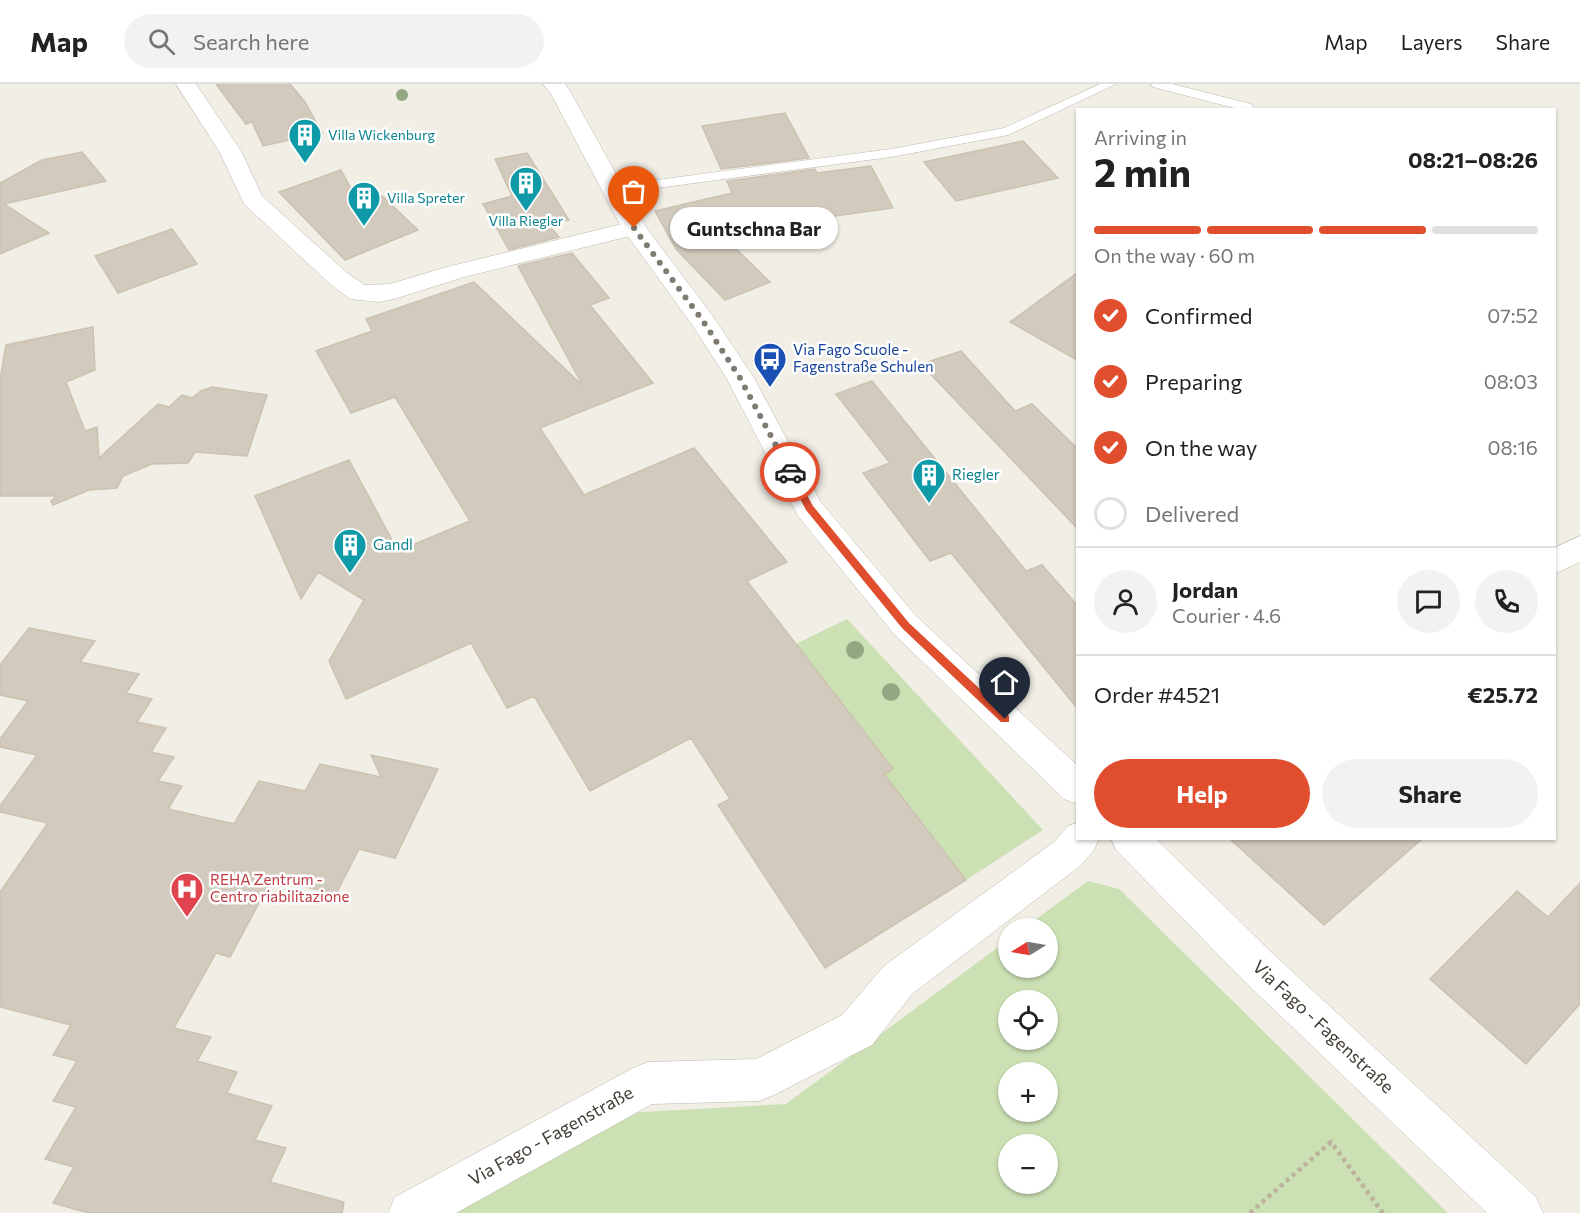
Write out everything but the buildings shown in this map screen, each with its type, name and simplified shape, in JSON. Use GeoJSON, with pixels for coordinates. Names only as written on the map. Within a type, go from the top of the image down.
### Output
{"type":"FeatureCollection","features":[{"type":"Feature","properties":{"kind":"street"},"geometry":{"type":"LineString","coordinates":[[186,84],[230,151],[252,199],[338,278],[359,293],[379,294],[394,291],[456,272],[634,228]]}},
{"type":"Feature","properties":{"kind":"street"},"geometry":{"type":"LineString","coordinates":[[553,84],[560,91],[634,228],[703,321],[740,378],[809,508],[906,625],[1076,787]]}},
{"type":"Feature","properties":{"kind":"street"},"geometry":{"type":"LineString","coordinates":[[1556,561],[1580,548]]}},
{"type":"Feature","properties":{"kind":"street","name":"Via Fago - Fagenstraße"},"geometry":{"type":"LineString","coordinates":[[411,1213],[648,1083],[759,1080],[857,1030],[898,980],[1066,854],[1079,840]]}},
{"type":"Feature","properties":{"kind":"street","name":"Via Fago - Fagenstraße"},"geometry":{"type":"LineString","coordinates":[[1131,840],[1257,966],[1520,1213]]}},
{"type":"Feature","properties":{"kind":"lane"},"geometry":{"type":"LineString","coordinates":[[612,190],[891,153],[1008,131],[1110,84]]}},
{"type":"Feature","properties":{"kind":"lane"},"geometry":{"type":"LineString","coordinates":[[1157,84],[1247,107]]}},
{"type":"Feature","properties":{"kind":"path"},"geometry":{"type":"LineString","coordinates":[[1250,1213],[1331,1142],[1383,1213]]}},
{"type":"Feature","properties":{"kind":"green space"},"geometry":{"type":"Polygon","coordinates":[[[847,619],[1043,830],[966,880],[884,774],[893,769],[796,644],[847,619]]]}},
{"type":"Feature","properties":{"kind":"green space"},"geometry":{"type":"Polygon","coordinates":[[[1088,881],[1119,889],[1448,1213],[451,1213],[627,1113],[786,1104],[998,947],[998,978],[1058,978],[1058,918],[1038,918],[1088,881]]]}},
{"type":"Feature","properties":{"kind":"way so far"},"geometry":{"type":"LineString","coordinates":[[634,228],[648,250],[703,321],[740,378],[790,472]]}},
{"type":"Feature","properties":{"kind":"place","name":"Villa Wickenburg"},"geometry":{"type":"Point","coordinates":[305,164]}},
{"type":"Feature","properties":{"kind":"place","name":"Villa Riegler"},"geometry":{"type":"Point","coordinates":[526,212]}},
{"type":"Feature","properties":{"kind":"place","name":"Villa Spreter"},"geometry":{"type":"Point","coordinates":[364,227]}},
{"type":"Feature","properties":{"kind":"place","name":"Guntschna Bar"},"geometry":{"type":"Point","coordinates":[634,228]}},
{"type":"Feature","properties":{"kind":"place","name":"Via Fago Scuole - Fagenstraße Schulen"},"geometry":{"type":"Point","coordinates":[770,388]}},
{"type":"Feature","properties":{"kind":"place","name":"Riegler"},"geometry":{"type":"Point","coordinates":[929,504]}},
{"type":"Feature","properties":{"kind":"place","name":"Gandl"},"geometry":{"type":"Point","coordinates":[350,574]}},
{"type":"Feature","properties":{"kind":"place","name":"REHA Zentrum - Centro riabilitazione"},"geometry":{"type":"Point","coordinates":[187,918]}},
{"type":"Feature","properties":{"kind":"route"},"geometry":{"type":"LineString","coordinates":[[790,472],[809,508],[906,625],[1005,719]]}}]}
